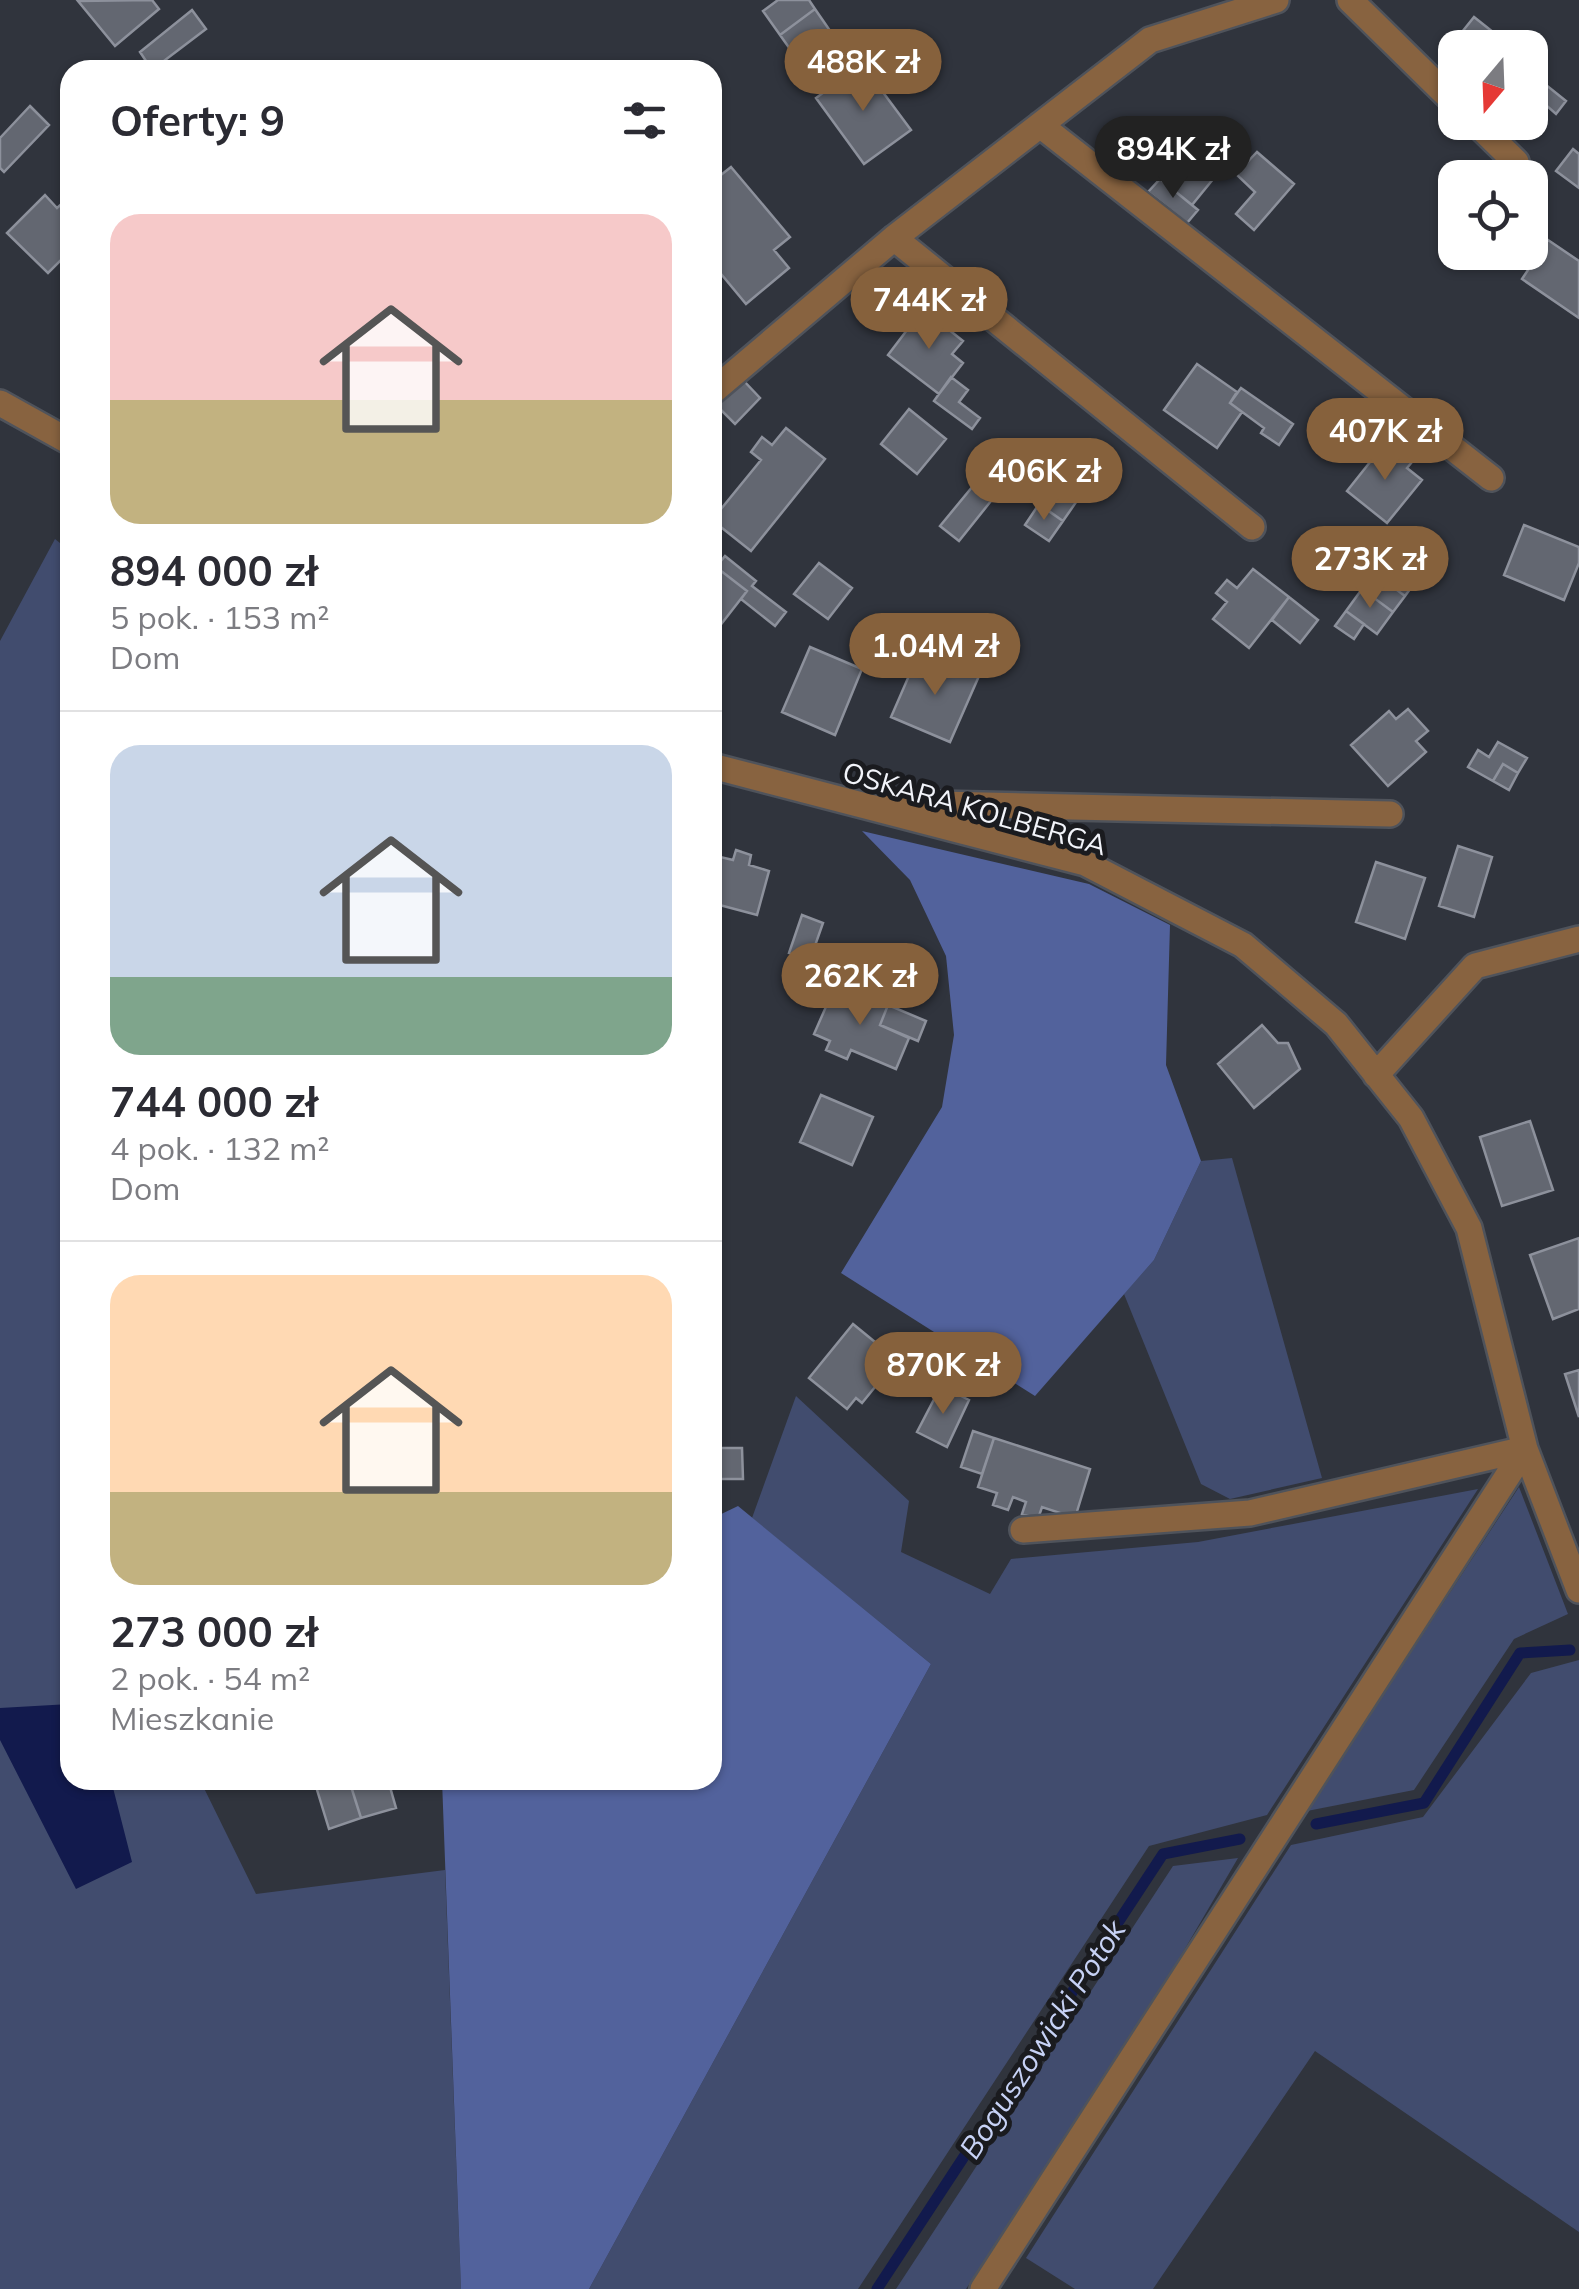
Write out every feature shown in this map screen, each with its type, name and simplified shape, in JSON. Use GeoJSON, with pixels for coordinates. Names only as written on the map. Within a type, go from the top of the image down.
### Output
{"type":"FeatureCollection","features":[{"type":"Feature","properties":{"kind":"street"},"geometry":{"type":"LineString","coordinates":[[722,384],[894,238],[1150,40],[1276,0]]}},
{"type":"Feature","properties":{"kind":"street"},"geometry":{"type":"LineString","coordinates":[[1350,0],[1438,86]]}},
{"type":"Feature","properties":{"kind":"street"},"geometry":{"type":"LineString","coordinates":[[1040,125],[1491,478]]}},
{"type":"Feature","properties":{"kind":"street"},"geometry":{"type":"LineString","coordinates":[[1493,140],[1514,160]]}},
{"type":"Feature","properties":{"kind":"street"},"geometry":{"type":"LineString","coordinates":[[894,238],[1252,527]]}},
{"type":"Feature","properties":{"kind":"street"},"geometry":{"type":"LineString","coordinates":[[0,402],[60,436]]}},
{"type":"Feature","properties":{"kind":"street","name":"OSKARA KOLBERGA"},"geometry":{"type":"LineString","coordinates":[[722,769],[1086,864],[1243,945],[1336,1024],[1411,1118],[1468,1228],[1525,1449],[1579,1590]]}},
{"type":"Feature","properties":{"kind":"street"},"geometry":{"type":"LineString","coordinates":[[846,802],[1390,814]]}},
{"type":"Feature","properties":{"kind":"street"},"geometry":{"type":"LineString","coordinates":[[1376,1075],[1475,966],[1579,939]]}},
{"type":"Feature","properties":{"kind":"street"},"geometry":{"type":"LineString","coordinates":[[1022,1530],[1250,1513],[1525,1449]]}},
{"type":"Feature","properties":{"kind":"street"},"geometry":{"type":"LineString","coordinates":[[983,2289],[1525,1449]]}},
{"type":"Feature","properties":{"kind":"shaded area"},"geometry":{"type":"Polygon","coordinates":[[[55,539],[60,543],[60,1790],[205,1790],[256,1894],[445,1870],[461,2289],[0,2289],[0,641],[55,539]]]}},
{"type":"Feature","properties":{"kind":"shaded area"},"geometry":{"type":"Polygon","coordinates":[[[862,831],[1089,884],[1170,925],[1166,1065],[1201,1161],[1154,1260],[1035,1396],[841,1273],[942,1107],[954,1035],[946,956],[910,880],[862,831]]]}},
{"type":"Feature","properties":{"kind":"shaded area"},"geometry":{"type":"Polygon","coordinates":[[[1232,1158],[1322,1478],[1230,1499],[1201,1484],[1124,1294],[1154,1260],[1201,1161],[1232,1158]]]}},
{"type":"Feature","properties":{"kind":"shaded area"},"geometry":{"type":"Polygon","coordinates":[[[796,1396],[909,1501],[901,1552],[990,1594],[1011,1559],[1198,1542],[1478,1489],[1267,1815],[1149,1846],[858,2289],[589,2289],[931,1664],[752,1518],[796,1396]]]}},
{"type":"Feature","properties":{"kind":"shaded area"},"geometry":{"type":"Polygon","coordinates":[[[1519,1487],[1568,1614],[1514,1639],[1414,1790],[1307,1811],[1519,1487]]]}},
{"type":"Feature","properties":{"kind":"shaded area"},"geometry":{"type":"Polygon","coordinates":[[[738,1506],[931,1664],[589,2289],[461,2289],[442,1790],[722,1790],[722,1514],[738,1506]]]}},
{"type":"Feature","properties":{"kind":"shaded area"},"geometry":{"type":"Polygon","coordinates":[[[1579,1660],[1579,2232],[1315,2051],[1153,2289],[1075,2289],[1026,2258],[1291,1845],[1423,1817],[1531,1673],[1579,1660]]]}},
{"type":"Feature","properties":{"kind":"shaded area"},"geometry":{"type":"Polygon","coordinates":[[[60,1705],[60,1790],[114,1790],[132,1862],[76,1889],[0,1740],[0,1708],[60,1705]]]}},
{"type":"Feature","properties":{"kind":"shaded area"},"geometry":{"type":"Polygon","coordinates":[[[1238,1858],[1148,2012],[966,2289],[896,2289],[1173,1866],[1238,1858]]]}},
{"type":"Feature","properties":{"kind":"building"},"geometry":{"type":"Polygon","coordinates":[[[152,0],[159,9],[115,46],[78,1],[152,0]]]}},
{"type":"Feature","properties":{"kind":"building"},"geometry":{"type":"Polygon","coordinates":[[[778,0],[809,0],[815,9],[780,35],[763,11],[778,0]]]}},
{"type":"Feature","properties":{"kind":"building"},"geometry":{"type":"Polygon","coordinates":[[[815,9],[835,38],[800,63],[780,35],[815,9]]]}},
{"type":"Feature","properties":{"kind":"building"},"geometry":{"type":"Polygon","coordinates":[[[192,10],[206,29],[165,60],[145,60],[140,52],[192,10]]]}},
{"type":"Feature","properties":{"kind":"building"},"geometry":{"type":"Polygon","coordinates":[[[1474,17],[1490,30],[1464,30],[1474,17]]]}},
{"type":"Feature","properties":{"kind":"building"},"geometry":{"type":"Polygon","coordinates":[[[862,64],[911,130],[864,164],[816,98],[862,64]]]}},
{"type":"Feature","properties":{"kind":"building"},"geometry":{"type":"Polygon","coordinates":[[[1548,87],[1566,101],[1556,114],[1548,107],[1548,87]]]}},
{"type":"Feature","properties":{"kind":"building"},"geometry":{"type":"Polygon","coordinates":[[[30,106],[49,125],[4,172],[0,168],[0,138],[30,106]]]}},
{"type":"Feature","properties":{"kind":"building"},"geometry":{"type":"Polygon","coordinates":[[[1184,137],[1218,173],[1192,205],[1154,174],[1184,137]]]}},
{"type":"Feature","properties":{"kind":"building"},"geometry":{"type":"Polygon","coordinates":[[[1573,149],[1579,154],[1579,188],[1556,171],[1573,149]]]}},
{"type":"Feature","properties":{"kind":"building"},"geometry":{"type":"Polygon","coordinates":[[[1257,152],[1294,184],[1254,230],[1236,214],[1255,192],[1236,174],[1257,152]]]}},
{"type":"Feature","properties":{"kind":"building"},"geometry":{"type":"Polygon","coordinates":[[[731,167],[790,237],[774,250],[789,268],[746,304],[722,275],[722,174],[731,167]]]}},
{"type":"Feature","properties":{"kind":"building"},"geometry":{"type":"Polygon","coordinates":[[[1160,179],[1198,210],[1187,223],[1148,192],[1160,179]]]}},
{"type":"Feature","properties":{"kind":"building"},"geometry":{"type":"Polygon","coordinates":[[[45,195],[57,208],[60,205],[60,261],[48,273],[7,233],[45,195]]]}},
{"type":"Feature","properties":{"kind":"building"},"geometry":{"type":"Polygon","coordinates":[[[1548,240],[1579,261],[1579,318],[1522,279],[1528,270],[1548,270],[1548,240]]]}},
{"type":"Feature","properties":{"kind":"building"},"geometry":{"type":"Polygon","coordinates":[[[923,309],[963,341],[952,354],[963,363],[939,394],[888,355],[923,309]]]}},
{"type":"Feature","properties":{"kind":"building"},"geometry":{"type":"Polygon","coordinates":[[[1197,364],[1237,392],[1230,403],[1242,412],[1217,448],[1164,410],[1197,364]]]}},
{"type":"Feature","properties":{"kind":"building"},"geometry":{"type":"Polygon","coordinates":[[[951,377],[968,390],[959,402],[980,418],[972,429],[934,401],[951,377]]]}},
{"type":"Feature","properties":{"kind":"building"},"geometry":{"type":"Polygon","coordinates":[[[743,380],[760,398],[735,424],[722,411],[722,401],[743,380]]]}},
{"type":"Feature","properties":{"kind":"building"},"geometry":{"type":"Polygon","coordinates":[[[1241,388],[1293,424],[1279,445],[1261,433],[1264,428],[1230,403],[1241,388]]]}},
{"type":"Feature","properties":{"kind":"building"},"geometry":{"type":"Polygon","coordinates":[[[909,409],[946,439],[917,474],[881,444],[909,409]]]}},
{"type":"Feature","properties":{"kind":"building"},"geometry":{"type":"Polygon","coordinates":[[[786,428],[825,459],[751,551],[722,528],[722,508],[761,460],[751,452],[762,437],[772,445],[786,428]]]}},
{"type":"Feature","properties":{"kind":"building"},"geometry":{"type":"Polygon","coordinates":[[[1386,442],[1412,462],[1407,468],[1422,480],[1387,523],[1347,491],[1386,442]]]}},
{"type":"Feature","properties":{"kind":"building"},"geometry":{"type":"Polygon","coordinates":[[[1052,443],[1077,460],[1073,465],[1092,479],[1063,521],[1018,490],[1025,480],[1012,471],[1021,458],[1035,467],[1052,443]]]}},
{"type":"Feature","properties":{"kind":"building"},"geometry":{"type":"Polygon","coordinates":[[[973,486],[991,501],[959,541],[940,526],[973,486]]]}},
{"type":"Feature","properties":{"kind":"building"},"geometry":{"type":"Polygon","coordinates":[[[1039,504],[1063,521],[1049,541],[1025,525],[1039,504]]]}},
{"type":"Feature","properties":{"kind":"building"},"geometry":{"type":"Polygon","coordinates":[[[1524,525],[1579,547],[1579,563],[1564,600],[1504,575],[1524,525]]]}},
{"type":"Feature","properties":{"kind":"building"},"geometry":{"type":"Polygon","coordinates":[[[1346,553],[1374,573],[1362,589],[1334,569],[1346,553]]]}},
{"type":"Feature","properties":{"kind":"building"},"geometry":{"type":"Polygon","coordinates":[[[725,556],[756,581],[752,586],[786,612],[775,626],[741,599],[747,591],[722,572],[725,556]]]}},
{"type":"Feature","properties":{"kind":"building"},"geometry":{"type":"Polygon","coordinates":[[[1384,558],[1416,581],[1405,596],[1374,573],[1384,558]]]}},
{"type":"Feature","properties":{"kind":"building"},"geometry":{"type":"Polygon","coordinates":[[[819,563],[852,588],[828,619],[794,594],[819,563]]]}},
{"type":"Feature","properties":{"kind":"building"},"geometry":{"type":"Polygon","coordinates":[[[1253,569],[1289,597],[1249,648],[1213,619],[1227,602],[1216,593],[1227,580],[1237,588],[1253,569]]]}},
{"type":"Feature","properties":{"kind":"building"},"geometry":{"type":"Polygon","coordinates":[[[722,572],[747,591],[722,623],[722,572]]]}},
{"type":"Feature","properties":{"kind":"building"},"geometry":{"type":"Polygon","coordinates":[[[1374,573],[1405,596],[1393,612],[1362,589],[1374,573]]]}},
{"type":"Feature","properties":{"kind":"building"},"geometry":{"type":"Polygon","coordinates":[[[1362,589],[1393,612],[1377,634],[1346,611],[1362,589]]]}},
{"type":"Feature","properties":{"kind":"building"},"geometry":{"type":"Polygon","coordinates":[[[1289,597],[1318,620],[1300,643],[1272,620],[1289,597]]]}},
{"type":"Feature","properties":{"kind":"building"},"geometry":{"type":"Polygon","coordinates":[[[1346,611],[1364,624],[1354,639],[1335,626],[1346,611]]]}},
{"type":"Feature","properties":{"kind":"building"},"geometry":{"type":"Polygon","coordinates":[[[810,647],[862,669],[835,735],[782,712],[810,647]]]}},
{"type":"Feature","properties":{"kind":"building"},"geometry":{"type":"Polygon","coordinates":[[[918,655],[979,676],[950,742],[891,717],[918,655]]]}},
{"type":"Feature","properties":{"kind":"building"},"geometry":{"type":"Polygon","coordinates":[[[1408,709],[1428,731],[1416,741],[1426,752],[1388,786],[1351,745],[1389,711],[1396,719],[1408,709]]]}},
{"type":"Feature","properties":{"kind":"building"},"geometry":{"type":"Polygon","coordinates":[[[1498,742],[1527,758],[1518,773],[1503,764],[1493,781],[1468,767],[1478,750],[1489,757],[1498,742]]]}},
{"type":"Feature","properties":{"kind":"building"},"geometry":{"type":"Polygon","coordinates":[[[1503,764],[1518,773],[1509,790],[1493,781],[1503,764]]]}},
{"type":"Feature","properties":{"kind":"building"},"geometry":{"type":"Polygon","coordinates":[[[1458,846],[1492,857],[1474,917],[1439,906],[1458,846]]]}},
{"type":"Feature","properties":{"kind":"building"},"geometry":{"type":"Polygon","coordinates":[[[736,850],[751,855],[749,865],[769,871],[757,915],[722,906],[722,857],[733,860],[736,850]]]}},
{"type":"Feature","properties":{"kind":"building"},"geometry":{"type":"Polygon","coordinates":[[[1376,862],[1425,878],[1405,939],[1356,922],[1376,862]]]}},
{"type":"Feature","properties":{"kind":"building"},"geometry":{"type":"Polygon","coordinates":[[[802,915],[823,923],[810,960],[789,953],[802,915]]]}},
{"type":"Feature","properties":{"kind":"building"},"geometry":{"type":"Polygon","coordinates":[[[836,984],[888,1005],[880,1025],[909,1038],[896,1069],[851,1050],[847,1059],[826,1050],[830,1041],[814,1034],[836,984]]]}},
{"type":"Feature","properties":{"kind":"building"},"geometry":{"type":"Polygon","coordinates":[[[888,1005],[926,1021],[918,1041],[880,1025],[888,1005]]]}},
{"type":"Feature","properties":{"kind":"building"},"geometry":{"type":"Polygon","coordinates":[[[1262,1025],[1278,1043],[1288,1043],[1300,1069],[1254,1108],[1218,1064],[1262,1025]]]}},
{"type":"Feature","properties":{"kind":"building"},"geometry":{"type":"Polygon","coordinates":[[[821,1095],[873,1117],[852,1165],[800,1142],[821,1095]]]}},
{"type":"Feature","properties":{"kind":"building"},"geometry":{"type":"Polygon","coordinates":[[[1530,1121],[1553,1190],[1502,1206],[1480,1137],[1530,1121]]]}},
{"type":"Feature","properties":{"kind":"building"},"geometry":{"type":"Polygon","coordinates":[[[1579,1238],[1579,1309],[1553,1319],[1530,1255],[1579,1238]]]}},
{"type":"Feature","properties":{"kind":"building"},"geometry":{"type":"Polygon","coordinates":[[[853,1324],[897,1360],[862,1403],[856,1398],[847,1409],[809,1378],[853,1324]]]}},
{"type":"Feature","properties":{"kind":"building"},"geometry":{"type":"Polygon","coordinates":[[[1579,1370],[1579,1417],[1565,1374],[1579,1370]]]}},
{"type":"Feature","properties":{"kind":"building"},"geometry":{"type":"Polygon","coordinates":[[[941,1386],[969,1400],[947,1447],[917,1432],[941,1386]]]}},
{"type":"Feature","properties":{"kind":"building"},"geometry":{"type":"Polygon","coordinates":[[[973,1431],[994,1438],[982,1474],[961,1467],[973,1431]]]}},
{"type":"Feature","properties":{"kind":"building"},"geometry":{"type":"Polygon","coordinates":[[[994,1438],[1090,1469],[1075,1518],[1042,1507],[1038,1519],[1022,1514],[1026,1502],[1013,1497],[1008,1510],[993,1505],[997,1493],[978,1487],[994,1438]]]}},
{"type":"Feature","properties":{"kind":"building"},"geometry":{"type":"Polygon","coordinates":[[[722,1448],[742,1448],[743,1479],[722,1479],[722,1448]]]}},
{"type":"Feature","properties":{"kind":"building"},"geometry":{"type":"Polygon","coordinates":[[[317,1790],[352,1790],[361,1818],[329,1829],[317,1790]]]}},
{"type":"Feature","properties":{"kind":"building"},"geometry":{"type":"Polygon","coordinates":[[[352,1790],[391,1790],[396,1808],[361,1818],[352,1790]]]}},
{"type":"Feature","properties":{"kind":"waterway","name":"Boguszowicki Potok"},"geometry":{"type":"LineString","coordinates":[[1316,1824],[1424,1803],[1520,1653],[1570,1650]]}},
{"type":"Feature","properties":{"kind":"waterway","name":"Boguszowicki Potok"},"geometry":{"type":"LineString","coordinates":[[877,2289],[1163,1854],[1240,1839]]}}]}
